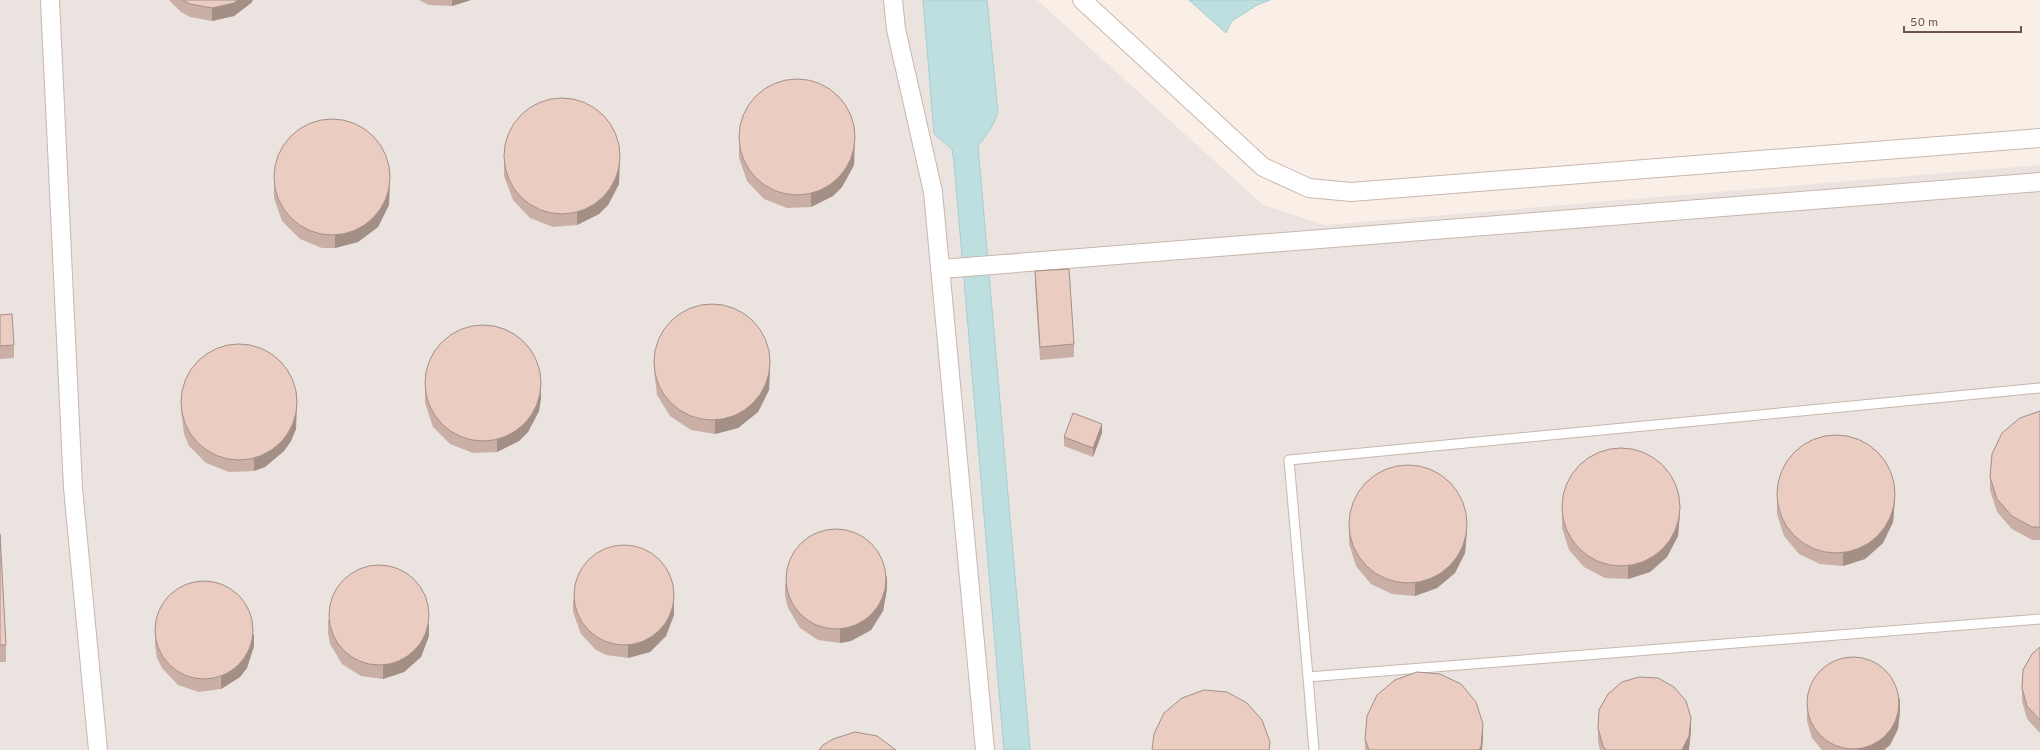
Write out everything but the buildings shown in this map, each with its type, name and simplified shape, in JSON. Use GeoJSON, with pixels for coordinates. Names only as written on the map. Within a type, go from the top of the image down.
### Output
{"type":"FeatureCollection","features":[{"type":"Feature","properties":{"kind":"street"},"geometry":{"type":"LineString","coordinates":[[50,0],[73,488],[98,750]]}},
{"type":"Feature","properties":{"kind":"street"},"geometry":{"type":"LineString","coordinates":[[893,0],[896,29],[933,192],[948,269],[985,750]]}},
{"type":"Feature","properties":{"kind":"street"},"geometry":{"type":"LineString","coordinates":[[1082,0],[1263,166],[1309,188],[1351,192],[2040,138]]}},
{"type":"Feature","properties":{"kind":"street"},"geometry":{"type":"LineString","coordinates":[[948,269],[2040,182]]}},
{"type":"Feature","properties":{"kind":"lane"},"geometry":{"type":"LineString","coordinates":[[1314,750],[1289,460],[2040,388]]}},
{"type":"Feature","properties":{"kind":"lane"},"geometry":{"type":"LineString","coordinates":[[1308,677],[2040,619]]}},
{"type":"Feature","properties":{"kind":"shaded area"},"geometry":{"type":"Polygon","coordinates":[[[0,0],[1037,0],[1263,205],[1325,225],[2040,165],[2040,750],[0,750],[0,0]]]}},
{"type":"Feature","properties":{"kind":"water"},"geometry":{"type":"Polygon","coordinates":[[[923,0],[987,0],[998,113],[991,128],[978,146],[1030,750],[1004,750],[954,162],[952,149],[934,134],[923,0]]]}},
{"type":"Feature","properties":{"kind":"water"},"geometry":{"type":"Polygon","coordinates":[[[1189,0],[1270,0],[1257,5],[1232,21],[1226,33],[1189,0]]]}}]}
